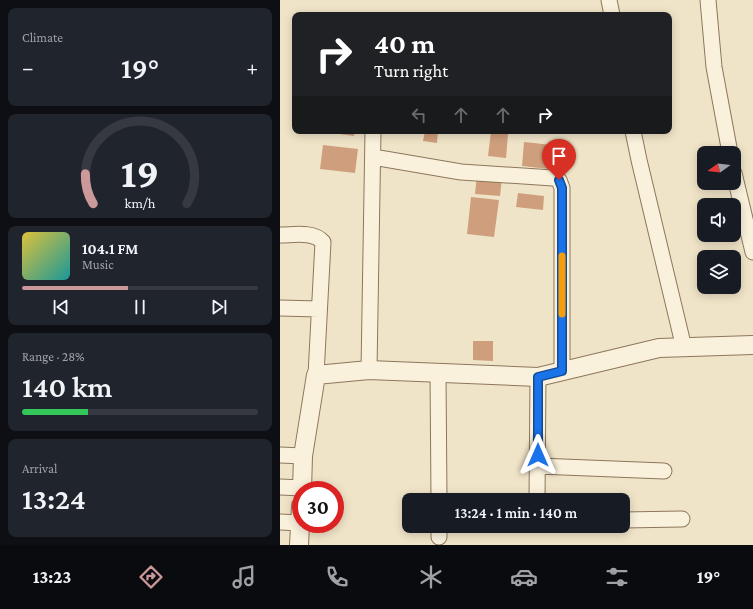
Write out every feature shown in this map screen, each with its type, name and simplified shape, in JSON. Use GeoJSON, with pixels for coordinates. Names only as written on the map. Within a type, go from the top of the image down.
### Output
{"type":"FeatureCollection","features":[{"type":"Feature","properties":{"kind":"street"},"geometry":{"type":"LineString","coordinates":[[609,0],[611,12]]}},
{"type":"Feature","properties":{"kind":"street"},"geometry":{"type":"LineString","coordinates":[[708,0],[714,67],[729,146]]}},
{"type":"Feature","properties":{"kind":"street"},"geometry":{"type":"LineString","coordinates":[[369,370],[373,134]]}},
{"type":"Feature","properties":{"kind":"street"},"geometry":{"type":"LineString","coordinates":[[634,134],[684,348]]}},
{"type":"Feature","properties":{"kind":"street"},"geometry":{"type":"LineString","coordinates":[[373,157],[462,172],[553,178],[559,180],[562,188],[562,371]]}},
{"type":"Feature","properties":{"kind":"street"},"geometry":{"type":"LineString","coordinates":[[738,190],[753,252]]}},
{"type":"Feature","properties":{"kind":"street"},"geometry":{"type":"LineString","coordinates":[[280,235],[309,235],[318,237],[323,242],[316,376],[303,456],[302,481]]}},
{"type":"Feature","properties":{"kind":"street"},"geometry":{"type":"LineString","coordinates":[[280,308],[319,309]]}},
{"type":"Feature","properties":{"kind":"street"},"geometry":{"type":"LineString","coordinates":[[316,376],[369,370],[538,377],[659,348],[753,346]]}},
{"type":"Feature","properties":{"kind":"street"},"geometry":{"type":"LineString","coordinates":[[438,373],[439,493]]}},
{"type":"Feature","properties":{"kind":"street"},"geometry":{"type":"LineString","coordinates":[[537,493],[538,377]]}},
{"type":"Feature","properties":{"kind":"street"},"geometry":{"type":"LineString","coordinates":[[280,455],[303,456]]}},
{"type":"Feature","properties":{"kind":"street"},"geometry":{"type":"LineString","coordinates":[[538,466],[664,471]]}},
{"type":"Feature","properties":{"kind":"street"},"geometry":{"type":"LineString","coordinates":[[280,487],[292,488]]}},
{"type":"Feature","properties":{"kind":"street"},"geometry":{"type":"LineString","coordinates":[[280,522],[292,517]]}},
{"type":"Feature","properties":{"kind":"street"},"geometry":{"type":"LineString","coordinates":[[630,520],[682,520]]}},
{"type":"Feature","properties":{"kind":"street"},"geometry":{"type":"LineString","coordinates":[[299,545],[300,533]]}},
{"type":"Feature","properties":{"kind":"building"},"geometry":{"type":"Polygon","coordinates":[[[340,134],[354,134],[354,136],[340,134]]]}},
{"type":"Feature","properties":{"kind":"building"},"geometry":{"type":"Polygon","coordinates":[[[424,134],[438,134],[437,143],[423,141],[424,134]]]}},
{"type":"Feature","properties":{"kind":"building"},"geometry":{"type":"Polygon","coordinates":[[[491,134],[508,134],[506,158],[488,156],[491,134]]]}},
{"type":"Feature","properties":{"kind":"building"},"geometry":{"type":"Polygon","coordinates":[[[524,142],[552,145],[549,169],[522,166],[524,142]]]}},
{"type":"Feature","properties":{"kind":"building"},"geometry":{"type":"Polygon","coordinates":[[[323,145],[358,149],[355,173],[320,169],[323,145]]]}},
{"type":"Feature","properties":{"kind":"building"},"geometry":{"type":"Polygon","coordinates":[[[477,175],[502,178],[500,196],[475,194],[477,175]]]}},
{"type":"Feature","properties":{"kind":"building"},"geometry":{"type":"Polygon","coordinates":[[[518,193],[544,196],[543,210],[516,207],[518,193]]]}},
{"type":"Feature","properties":{"kind":"building"},"geometry":{"type":"Polygon","coordinates":[[[471,197],[499,200],[494,237],[467,234],[471,197]]]}},
{"type":"Feature","properties":{"kind":"building"},"geometry":{"type":"Polygon","coordinates":[[[473,341],[493,341],[493,361],[473,360],[473,341]]]}},
{"type":"Feature","properties":{"kind":"slow traffic"},"geometry":{"type":"LineString","coordinates":[[562,256],[562,314]]}},
{"type":"Feature","properties":{"kind":"route"},"geometry":{"type":"LineString","coordinates":[[538,455],[538,377],[562,371],[562,188],[559,180]]}}]}
